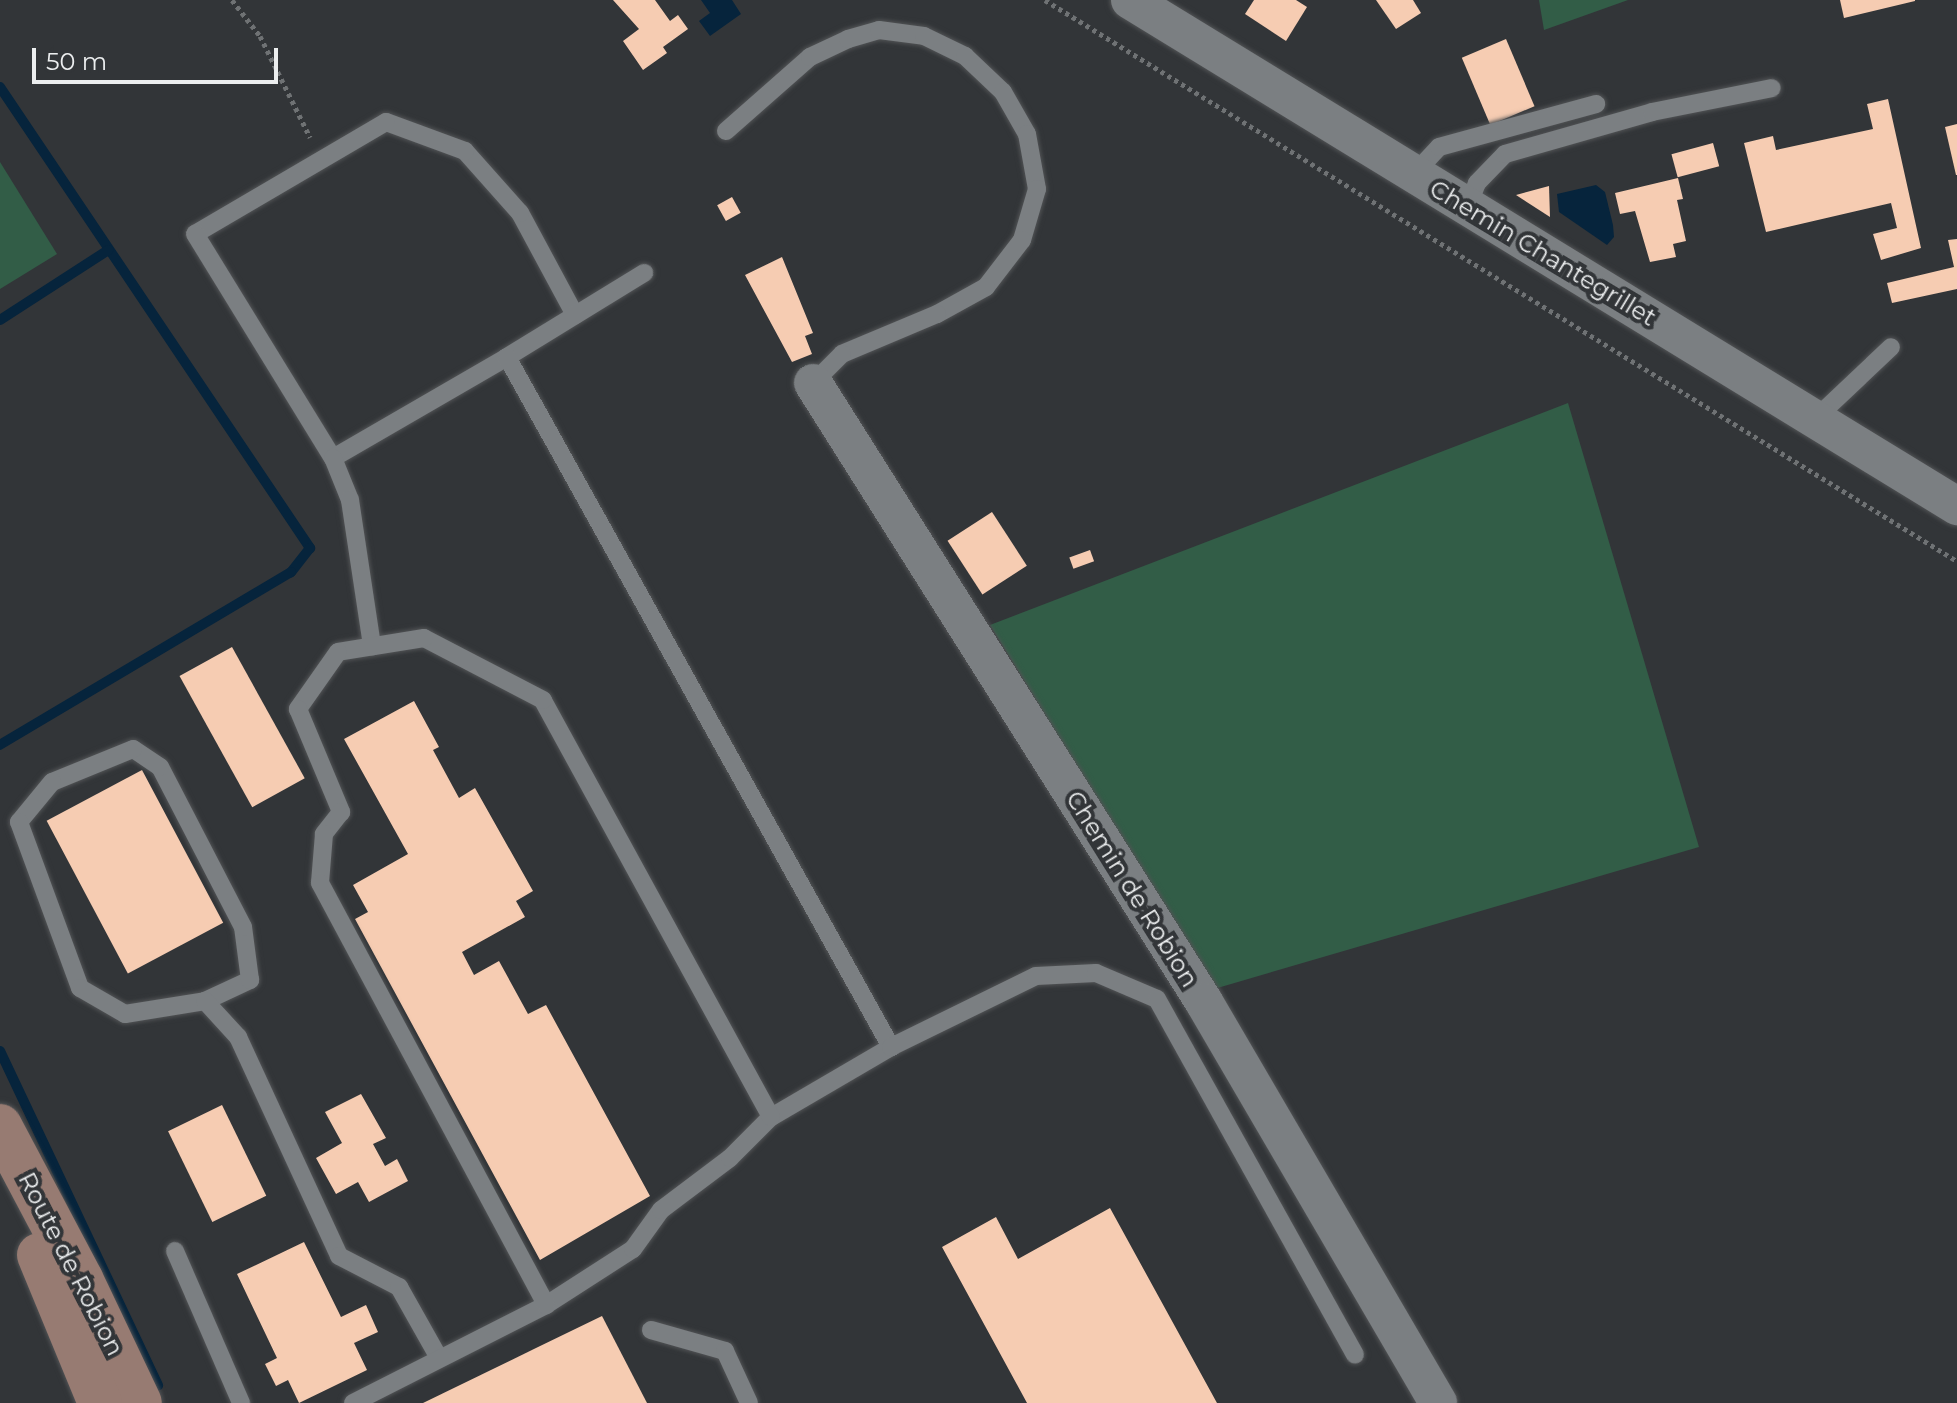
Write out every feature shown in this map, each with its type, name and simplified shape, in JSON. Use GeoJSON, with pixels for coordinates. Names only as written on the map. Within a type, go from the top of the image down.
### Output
{"type":"FeatureCollection","features":[{"type":"Feature","properties":{"kind":"main road","name":"Route de Robion"},"geometry":{"type":"LineString","coordinates":[[0,1126],[81,1279],[140,1403]]}},
{"type":"Feature","properties":{"kind":"main road","name":"Route de Robion"},"geometry":{"type":"LineString","coordinates":[[0,1156],[100,1403]]}},
{"type":"Feature","properties":{"kind":"street","name":"Chemin Chantegrillet"},"geometry":{"type":"LineString","coordinates":[[1130,0],[1957,506]]}},
{"type":"Feature","properties":{"kind":"street","name":"Chemin de Robion"},"geometry":{"type":"LineString","coordinates":[[813,383],[1204,1002],[1438,1403]]}},
{"type":"Feature","properties":{"kind":"lane"},"geometry":{"type":"LineString","coordinates":[[726,131],[810,57],[848,39],[879,30],[924,36],[965,56],[1003,92],[1027,134],[1037,189],[1022,240],[986,287],[937,314],[842,354],[813,383]]}},
{"type":"Feature","properties":{"kind":"lane"},"geometry":{"type":"LineString","coordinates":[[1467,208],[1477,183],[1505,154],[1652,112],[1772,88]]}},
{"type":"Feature","properties":{"kind":"lane"},"geometry":{"type":"LineString","coordinates":[[1413,175],[1439,147],[1596,104]]}},
{"type":"Feature","properties":{"kind":"lane"},"geometry":{"type":"LineString","coordinates":[[372,646],[350,500],[333,458],[195,234],[386,122],[465,151],[520,213],[575,315]]}},
{"type":"Feature","properties":{"kind":"lane"},"geometry":{"type":"LineString","coordinates":[[333,458],[644,273]]}},
{"type":"Feature","properties":{"kind":"lane"},"geometry":{"type":"LineString","coordinates":[[1816,418],[1891,347]]}},
{"type":"Feature","properties":{"kind":"lane"},"geometry":{"type":"LineString","coordinates":[[507,357],[891,1047]]}},
{"type":"Feature","properties":{"kind":"lane"},"geometry":{"type":"LineString","coordinates":[[546,1305],[320,883],[324,834],[341,812],[298,709],[338,652],[424,638],[543,700],[771,1117]]}},
{"type":"Feature","properties":{"kind":"lane"},"geometry":{"type":"LineString","coordinates":[[133,749],[160,767],[243,927],[250,980],[205,1001],[125,1014],[80,988],[19,822],[52,782],[133,749]]}},
{"type":"Feature","properties":{"kind":"lane"},"geometry":{"type":"LineString","coordinates":[[353,1403],[546,1305],[633,1249],[661,1210],[730,1158],[771,1117],[891,1047],[1036,976],[1096,973],[1157,999],[1355,1355]]}},
{"type":"Feature","properties":{"kind":"lane"},"geometry":{"type":"LineString","coordinates":[[205,1001],[238,1037],[339,1256],[399,1287],[439,1358]]}},
{"type":"Feature","properties":{"kind":"lane"},"geometry":{"type":"LineString","coordinates":[[175,1251],[241,1403]]}},
{"type":"Feature","properties":{"kind":"lane"},"geometry":{"type":"LineString","coordinates":[[68,1327],[104,1377],[117,1403]]}},
{"type":"Feature","properties":{"kind":"lane"},"geometry":{"type":"LineString","coordinates":[[651,1330],[725,1351],[749,1403]]}},
{"type":"Feature","properties":{"kind":"path"},"geometry":{"type":"LineString","coordinates":[[232,0],[260,36],[321,160]]}},
{"type":"Feature","properties":{"kind":"path"},"geometry":{"type":"LineString","coordinates":[[1045,0],[1957,561]]}},
{"type":"Feature","properties":{"kind":"green space"},"geometry":{"type":"Polygon","coordinates":[[[1539,0],[1628,0],[1544,30],[1539,0]]]}},
{"type":"Feature","properties":{"kind":"green space"},"geometry":{"type":"Polygon","coordinates":[[[0,162],[57,254],[0,289],[0,162]]]}},
{"type":"Feature","properties":{"kind":"green space"},"geometry":{"type":"Polygon","coordinates":[[[1568,403],[1699,847],[1214,989],[990,625],[1568,403]]]}},
{"type":"Feature","properties":{"kind":"water"},"geometry":{"type":"Polygon","coordinates":[[[701,0],[732,0],[741,14],[710,36],[699,21],[710,13],[701,0]]]}},
{"type":"Feature","properties":{"kind":"water"},"geometry":{"type":"Polygon","coordinates":[[[1596,185],[1605,192],[1613,225],[1614,237],[1607,245],[1559,212],[1557,194],[1596,185]]]}},
{"type":"Feature","properties":{"kind":"building"},"geometry":{"type":"Polygon","coordinates":[[[613,0],[655,0],[670,21],[678,15],[688,29],[663,47],[667,53],[643,70],[623,41],[639,29],[613,0]]]}},
{"type":"Feature","properties":{"kind":"building"},"geometry":{"type":"Polygon","coordinates":[[[1254,0],[1296,0],[1307,7],[1286,41],[1245,14],[1254,0]]]}},
{"type":"Feature","properties":{"kind":"building"},"geometry":{"type":"Polygon","coordinates":[[[1376,0],[1413,0],[1421,13],[1396,29],[1376,0]]]}},
{"type":"Feature","properties":{"kind":"building"},"geometry":{"type":"Polygon","coordinates":[[[1840,0],[1915,0],[1915,1],[1844,18],[1840,0]]]}},
{"type":"Feature","properties":{"kind":"building"},"geometry":{"type":"Polygon","coordinates":[[[1506,39],[1535,106],[1490,125],[1462,58],[1506,39]]]}},
{"type":"Feature","properties":{"kind":"building"},"geometry":{"type":"Polygon","coordinates":[[[1888,99],[1921,248],[1881,260],[1873,234],[1897,228],[1891,203],[1766,232],[1744,143],[1773,136],[1776,150],[1873,129],[1867,104],[1888,99]]]}},
{"type":"Feature","properties":{"kind":"building"},"geometry":{"type":"Polygon","coordinates":[[[1957,124],[1957,175],[1956,175],[1945,127],[1957,124]]]}},
{"type":"Feature","properties":{"kind":"building"},"geometry":{"type":"Polygon","coordinates":[[[1713,143],[1719,166],[1678,177],[1671,154],[1713,143]]]}},
{"type":"Feature","properties":{"kind":"building"},"geometry":{"type":"Polygon","coordinates":[[[1678,178],[1683,199],[1677,200],[1686,241],[1673,244],[1676,257],[1650,262],[1635,211],[1620,214],[1615,193],[1678,178]]]}},
{"type":"Feature","properties":{"kind":"building"},"geometry":{"type":"Polygon","coordinates":[[[1549,186],[1550,217],[1516,195],[1549,186]]]}},
{"type":"Feature","properties":{"kind":"building"},"geometry":{"type":"Polygon","coordinates":[[[732,197],[741,213],[726,221],[717,205],[732,197]]]}},
{"type":"Feature","properties":{"kind":"building"},"geometry":{"type":"Polygon","coordinates":[[[1957,239],[1957,289],[1892,303],[1887,283],[1954,267],[1948,240],[1957,239]]]}},
{"type":"Feature","properties":{"kind":"building"},"geometry":{"type":"Polygon","coordinates":[[[782,257],[813,333],[805,336],[812,354],[792,362],[745,275],[782,257]]]}},
{"type":"Feature","properties":{"kind":"building"},"geometry":{"type":"Polygon","coordinates":[[[992,512],[1027,566],[982,595],[948,541],[992,512]]]}},
{"type":"Feature","properties":{"kind":"building"},"geometry":{"type":"Polygon","coordinates":[[[1090,550],[1094,561],[1073,569],[1069,558],[1090,550]]]}},
{"type":"Feature","properties":{"kind":"building"},"geometry":{"type":"Polygon","coordinates":[[[232,647],[305,778],[252,807],[180,676],[232,647]]]}},
{"type":"Feature","properties":{"kind":"building"},"geometry":{"type":"Polygon","coordinates":[[[414,701],[439,747],[433,750],[459,798],[475,788],[533,891],[516,901],[525,917],[462,952],[474,975],[499,961],[528,1014],[546,1005],[650,1196],[540,1260],[355,919],[368,912],[353,885],[408,854],[344,739],[414,701]]]}},
{"type":"Feature","properties":{"kind":"building"},"geometry":{"type":"Polygon","coordinates":[[[142,770],[223,923],[128,973],[47,821],[142,770]]]}},
{"type":"Feature","properties":{"kind":"building"},"geometry":{"type":"Polygon","coordinates":[[[361,1094],[386,1138],[373,1144],[385,1166],[397,1159],[408,1181],[369,1202],[358,1182],[336,1194],[316,1158],[342,1143],[325,1112],[361,1094]]]}},
{"type":"Feature","properties":{"kind":"building"},"geometry":{"type":"Polygon","coordinates":[[[222,1105],[266,1196],[212,1222],[168,1131],[222,1105]]]}},
{"type":"Feature","properties":{"kind":"building"},"geometry":{"type":"Polygon","coordinates":[[[1110,1208],[1217,1403],[1027,1403],[942,1247],[996,1217],[1018,1259],[1110,1208]]]}},
{"type":"Feature","properties":{"kind":"building"},"geometry":{"type":"Polygon","coordinates":[[[304,1242],[341,1317],[366,1305],[378,1332],[354,1343],[367,1370],[299,1403],[288,1380],[276,1386],[265,1364],[277,1358],[237,1274],[304,1242]]]}},
{"type":"Feature","properties":{"kind":"building"},"geometry":{"type":"Polygon","coordinates":[[[602,1316],[647,1403],[423,1403],[536,1348],[602,1316]]]}},
{"type":"Feature","properties":{"kind":"waterway"},"geometry":{"type":"LineString","coordinates":[[0,87],[310,548],[291,572],[0,745]]}},
{"type":"Feature","properties":{"kind":"waterway"},"geometry":{"type":"LineString","coordinates":[[0,320],[108,250]]}},
{"type":"Feature","properties":{"kind":"waterway"},"geometry":{"type":"LineString","coordinates":[[0,1051],[158,1386]]}}]}
